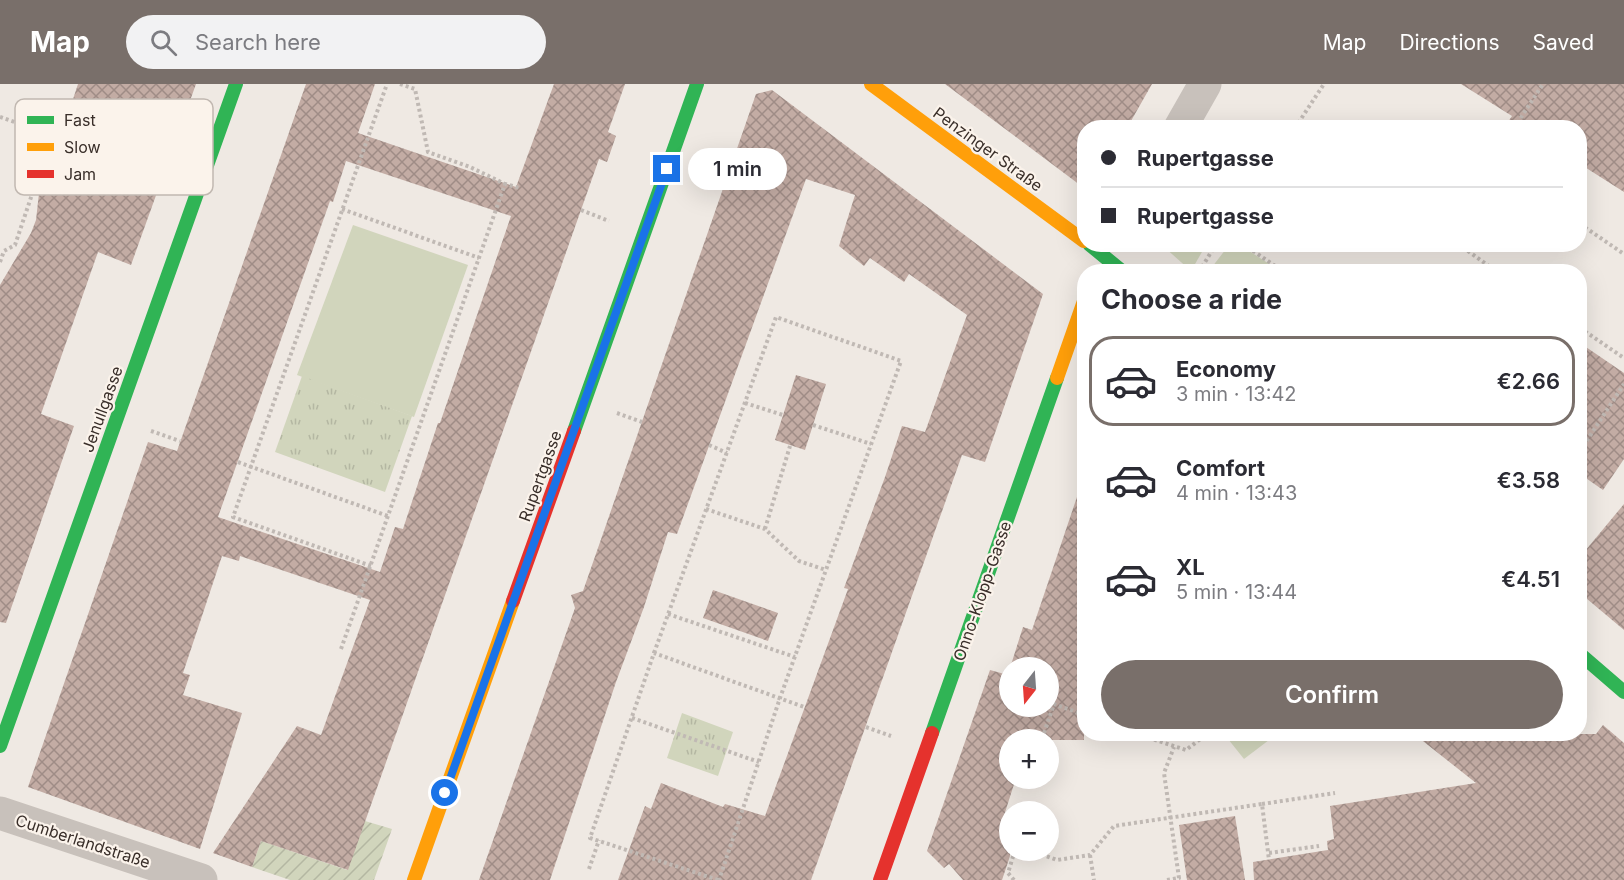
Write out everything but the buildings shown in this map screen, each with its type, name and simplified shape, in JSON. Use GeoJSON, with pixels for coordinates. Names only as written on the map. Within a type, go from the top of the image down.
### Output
{"type":"FeatureCollection","features":[{"type":"Feature","properties":{"kind":"street","name":"Jenullgasse"},"geometry":{"type":"LineString","coordinates":[[213,149],[236,84]]}},
{"type":"Feature","properties":{"kind":"street","name":"Rupertgasse"},"geometry":{"type":"LineString","coordinates":[[414,880],[697,84]]}},
{"type":"Feature","properties":{"kind":"street","name":"Penzinger Straße"},"geometry":{"type":"LineString","coordinates":[[871,84],[1077,236]]}},
{"type":"Feature","properties":{"kind":"street"},"geometry":{"type":"LineString","coordinates":[[1185,120],[1205,84]]}},
{"type":"Feature","properties":{"kind":"street","name":"Jenullgasse"},"geometry":{"type":"LineString","coordinates":[[0,746],[196,195]]}},
{"type":"Feature","properties":{"kind":"street","name":"Onno-Klopp-Gasse"},"geometry":{"type":"LineString","coordinates":[[880,880],[1077,321]]}},
{"type":"Feature","properties":{"kind":"street"},"geometry":{"type":"LineString","coordinates":[[1587,660],[1624,692]]}},
{"type":"Feature","properties":{"kind":"street","name":"Cumberlandstraße"},"geometry":{"type":"LineString","coordinates":[[0,813],[201,880]]}},
{"type":"Feature","properties":{"kind":"path"},"geometry":{"type":"LineString","coordinates":[[371,566],[233,517],[387,84]]}},
{"type":"Feature","properties":{"kind":"path"},"geometry":{"type":"LineString","coordinates":[[400,84],[415,89],[428,152],[520,188]]}},
{"type":"Feature","properties":{"kind":"path"},"geometry":{"type":"LineString","coordinates":[[1300,120],[1324,84]]}},
{"type":"Feature","properties":{"kind":"path"},"geometry":{"type":"LineString","coordinates":[[1519,120],[1543,84]]}},
{"type":"Feature","properties":{"kind":"path"},"geometry":{"type":"LineString","coordinates":[[0,117],[15,122]]}},
{"type":"Feature","properties":{"kind":"path"},"geometry":{"type":"LineString","coordinates":[[341,649],[505,184]]}},
{"type":"Feature","properties":{"kind":"path"},"geometry":{"type":"LineString","coordinates":[[0,262],[2,251],[15,245],[32,195]]}},
{"type":"Feature","properties":{"kind":"path"},"geometry":{"type":"LineString","coordinates":[[342,209],[479,258]]}},
{"type":"Feature","properties":{"kind":"path"},"geometry":{"type":"LineString","coordinates":[[1587,230],[1624,254]]}},
{"type":"Feature","properties":{"kind":"path"},"geometry":{"type":"LineString","coordinates":[[1255,252],[1273,264]]}},
{"type":"Feature","properties":{"kind":"path"},"geometry":{"type":"LineString","coordinates":[[1469,252],[1486,264]]}},
{"type":"Feature","properties":{"kind":"path"},"geometry":{"type":"LineString","coordinates":[[776,317],[901,361],[780,698],[719,880],[590,838],[654,653],[745,403],[776,317]]}},
{"type":"Feature","properties":{"kind":"path"},"geometry":{"type":"LineString","coordinates":[[1587,333],[1624,358]]}},
{"type":"Feature","properties":{"kind":"path"},"geometry":{"type":"LineString","coordinates":[[1587,440],[1624,384]]}},
{"type":"Feature","properties":{"kind":"path"},"geometry":{"type":"LineString","coordinates":[[745,403],[783,415]]}},
{"type":"Feature","properties":{"kind":"path"},"geometry":{"type":"LineString","coordinates":[[813,425],[871,444]]}},
{"type":"Feature","properties":{"kind":"path"},"geometry":{"type":"LineString","coordinates":[[709,445],[727,453]]}},
{"type":"Feature","properties":{"kind":"path"},"geometry":{"type":"LineString","coordinates":[[765,529],[790,446]]}},
{"type":"Feature","properties":{"kind":"path"},"geometry":{"type":"LineString","coordinates":[[238,462],[388,516]]}},
{"type":"Feature","properties":{"kind":"path"},"geometry":{"type":"LineString","coordinates":[[706,509],[765,529],[799,561],[826,570]]}},
{"type":"Feature","properties":{"kind":"path"},"geometry":{"type":"LineString","coordinates":[[668,614],[795,657]]}},
{"type":"Feature","properties":{"kind":"path"},"geometry":{"type":"LineString","coordinates":[[654,653],[804,707]]}},
{"type":"Feature","properties":{"kind":"path"},"geometry":{"type":"LineString","coordinates":[[1045,729],[1053,704],[1077,713]]}},
{"type":"Feature","properties":{"kind":"path"},"geometry":{"type":"LineString","coordinates":[[632,718],[759,762]]}},
{"type":"Feature","properties":{"kind":"path"},"geometry":{"type":"LineString","coordinates":[[1157,741],[1186,750],[1198,741]]}},
{"type":"Feature","properties":{"kind":"path"},"geometry":{"type":"LineString","coordinates":[[1167,880],[1179,878],[1164,773],[1174,747]]}},
{"type":"Feature","properties":{"kind":"path"},"geometry":{"type":"LineString","coordinates":[[1059,860],[1090,855],[1114,826],[1335,793]]}},
{"type":"Feature","properties":{"kind":"path"},"geometry":{"type":"LineString","coordinates":[[1262,804],[1269,860]]}},
{"type":"Feature","properties":{"kind":"path"},"geometry":{"type":"LineString","coordinates":[[589,869],[599,840]]}},
{"type":"Feature","properties":{"kind":"path"},"geometry":{"type":"LineString","coordinates":[[1269,853],[1319,846]]}},
{"type":"Feature","properties":{"kind":"path"},"geometry":{"type":"LineString","coordinates":[[1090,855],[1094,880]]}},
{"type":"Feature","properties":{"kind":"path"},"geometry":{"type":"LineString","coordinates":[[1012,861],[1008,873],[1014,880]]}},
{"type":"Feature","properties":{"kind":"green space"},"geometry":{"type":"Polygon","coordinates":[[[353,225],[468,265],[414,417],[297,375],[353,225]]]}},
{"type":"Feature","properties":{"kind":"green space"},"geometry":{"type":"Polygon","coordinates":[[[1170,252],[1202,252],[1195,264],[1183,264],[1170,252]]]}},
{"type":"Feature","properties":{"kind":"green space"},"geometry":{"type":"Polygon","coordinates":[[[1224,252],[1251,252],[1269,264],[1214,264],[1224,252]]]}},
{"type":"Feature","properties":{"kind":"green space"},"geometry":{"type":"Polygon","coordinates":[[[302,376],[412,416],[385,492],[275,452],[302,376]]]}},
{"type":"Feature","properties":{"kind":"green space"},"geometry":{"type":"Polygon","coordinates":[[[682,713],[733,732],[718,776],[667,758],[682,713]]]}},
{"type":"Feature","properties":{"kind":"green space"},"geometry":{"type":"Polygon","coordinates":[[[1230,741],[1268,741],[1244,759],[1230,741]]]}},
{"type":"Feature","properties":{"kind":"green space"},"geometry":{"type":"Polygon","coordinates":[[[365,821],[392,829],[374,880],[290,880],[252,867],[261,841],[347,870],[365,821]]]}},
{"type":"Feature","properties":{"kind":"traffic: fast"},"geometry":{"type":"LineString","coordinates":[[213,149],[236,84]]}},
{"type":"Feature","properties":{"kind":"traffic: fast"},"geometry":{"type":"LineString","coordinates":[[574,431],[697,84]]}},
{"type":"Feature","properties":{"kind":"traffic: fast"},"geometry":{"type":"LineString","coordinates":[[0,746],[196,195]]}},
{"type":"Feature","properties":{"kind":"traffic: fast"},"geometry":{"type":"LineString","coordinates":[[1099,252],[1113,264]]}},
{"type":"Feature","properties":{"kind":"traffic: fast"},"geometry":{"type":"LineString","coordinates":[[932,733],[1057,378]]}},
{"type":"Feature","properties":{"kind":"traffic: fast"},"geometry":{"type":"LineString","coordinates":[[1587,660],[1624,692]]}},
{"type":"Feature","properties":{"kind":"traffic: slow"},"geometry":{"type":"LineString","coordinates":[[871,84],[1077,236]]}},
{"type":"Feature","properties":{"kind":"traffic: slow"},"geometry":{"type":"LineString","coordinates":[[1057,378],[1077,321]]}},
{"type":"Feature","properties":{"kind":"traffic: slow"},"geometry":{"type":"LineString","coordinates":[[414,880],[513,601]]}},
{"type":"Feature","properties":{"kind":"traffic: jam"},"geometry":{"type":"LineString","coordinates":[[513,601],[574,431]]}},
{"type":"Feature","properties":{"kind":"traffic: jam"},"geometry":{"type":"LineString","coordinates":[[880,880],[932,733]]}},
{"type":"Feature","properties":{"kind":"route"},"geometry":{"type":"LineString","coordinates":[[445,793],[667,169]]}}]}
